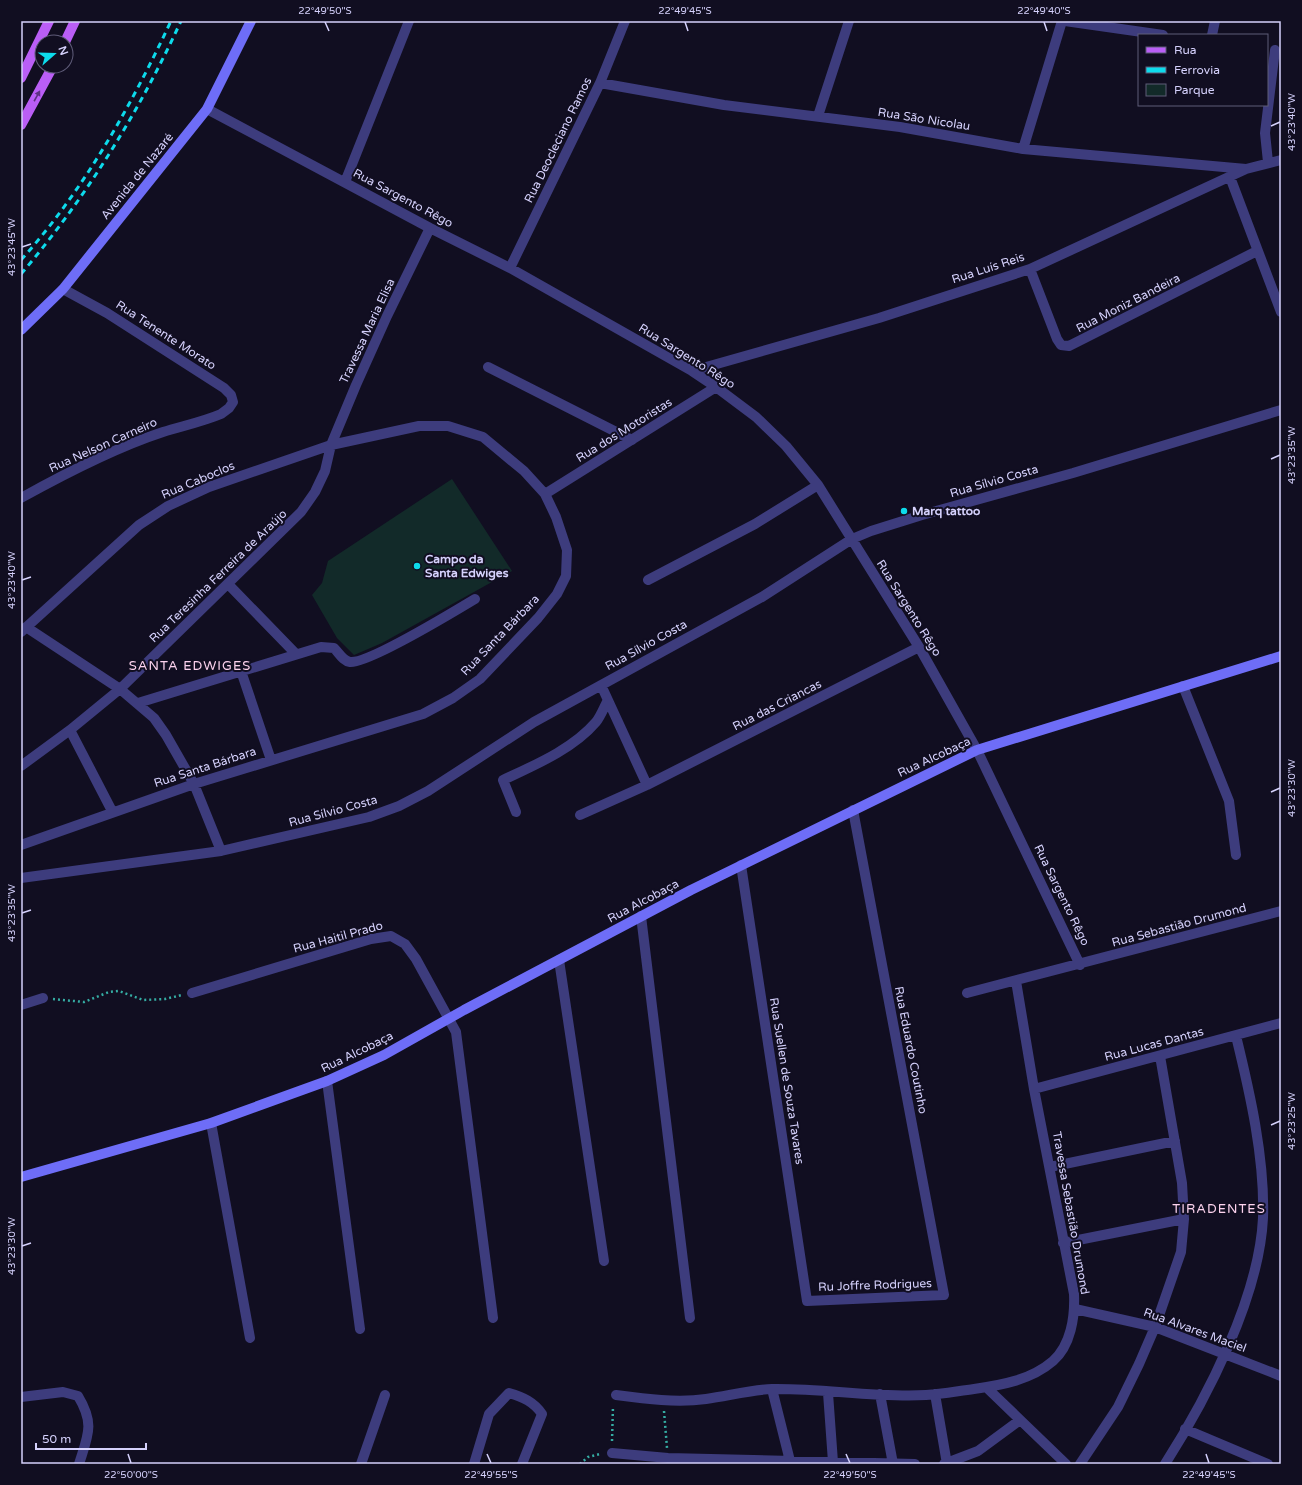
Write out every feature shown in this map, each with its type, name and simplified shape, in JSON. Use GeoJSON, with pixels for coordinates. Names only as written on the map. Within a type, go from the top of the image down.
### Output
{"type":"FeatureCollection","features":[{"type":"Feature","properties":{"kind":"main road"},"geometry":{"type":"LineString","coordinates":[[21,78],[50,21]]}},
{"type":"Feature","properties":{"kind":"main road"},"geometry":{"type":"LineString","coordinates":[[69,34],[75,21]]}},
{"type":"Feature","properties":{"kind":"main road","name":"Avenida de Nazaré"},"geometry":{"type":"LineString","coordinates":[[21,330],[63,289],[207,109],[251,21]]}},
{"type":"Feature","properties":{"kind":"main road"},"geometry":{"type":"LineString","coordinates":[[21,125],[49,74]]}},
{"type":"Feature","properties":{"kind":"main road","name":"Rua Alcobaça"},"geometry":{"type":"LineString","coordinates":[[21,1177],[211,1123],[328,1081],[384,1055],[448,1019],[641,916],[977,750],[1281,656]]}},
{"type":"Feature","properties":{"kind":"street"},"geometry":{"type":"LineString","coordinates":[[345,182],[409,21]]}},
{"type":"Feature","properties":{"kind":"street","name":"Rua Deocleciano Ramos"},"geometry":{"type":"LineString","coordinates":[[510,268],[600,83],[625,21]]}},
{"type":"Feature","properties":{"kind":"street"},"geometry":{"type":"LineString","coordinates":[[818,116],[849,21]]}},
{"type":"Feature","properties":{"kind":"street"},"geometry":{"type":"LineString","coordinates":[[1023,149],[1064,21],[1124,25],[1159,34]]}},
{"type":"Feature","properties":{"kind":"street"},"geometry":{"type":"LineString","coordinates":[[1212,34],[1215,21]]}},
{"type":"Feature","properties":{"kind":"street"},"geometry":{"type":"LineString","coordinates":[[1268,105],[1274,50]]}},
{"type":"Feature","properties":{"kind":"street","name":"Rua São Nicolau"},"geometry":{"type":"LineString","coordinates":[[600,83],[724,105],[900,127],[1023,149],[1246,169]]}},
{"type":"Feature","properties":{"kind":"street"},"geometry":{"type":"LineString","coordinates":[[1268,106],[1265,133],[1268,162]]}},
{"type":"Feature","properties":{"kind":"street","name":"Rua Sargento Rêgo"},"geometry":{"type":"LineString","coordinates":[[207,109],[430,228],[510,268],[692,371],[756,417],[786,446],[818,485],[919,647],[977,750],[1080,965]]}},
{"type":"Feature","properties":{"kind":"street","name":"Rua Luís Reis"},"geometry":{"type":"LineString","coordinates":[[692,371],[879,318],[1030,269],[1246,169],[1268,162],[1281,160]]}},
{"type":"Feature","properties":{"kind":"street"},"geometry":{"type":"LineString","coordinates":[[1230,177],[1281,312]]}},
{"type":"Feature","properties":{"kind":"street","name":"Travessa Maria Elisa"},"geometry":{"type":"LineString","coordinates":[[331,445],[387,316],[430,228]]}},
{"type":"Feature","properties":{"kind":"street","name":"Rua Moniz Bandeira"},"geometry":{"type":"LineString","coordinates":[[1030,269],[1057,339],[1061,345],[1069,346],[1257,251]]}},
{"type":"Feature","properties":{"kind":"street","name":"Rua Tenente Morato"},"geometry":{"type":"LineString","coordinates":[[63,289],[107,313],[224,388],[231,395],[233,402],[230,408],[221,414]]}},
{"type":"Feature","properties":{"kind":"street"},"geometry":{"type":"LineString","coordinates":[[488,367],[632,440]]}},
{"type":"Feature","properties":{"kind":"street","name":"Rua dos Motoristas"},"geometry":{"type":"LineString","coordinates":[[545,494],[716,387]]}},
{"type":"Feature","properties":{"kind":"street","name":"Rua Sílvio Costa"},"geometry":{"type":"LineString","coordinates":[[21,878],[221,851],[368,817],[399,806],[428,791],[534,722],[762,597],[852,539],[871,531],[922,515],[1073,473],[1281,410]]}},
{"type":"Feature","properties":{"kind":"street","name":"Rua Nelson Carneiro"},"geometry":{"type":"LineString","coordinates":[[21,498],[53,480],[119,450],[162,432],[221,414]]}},
{"type":"Feature","properties":{"kind":"street","name":"Rua Santa Bárbara"},"geometry":{"type":"LineString","coordinates":[[21,845],[194,784],[423,714],[453,698],[480,679],[538,618],[557,594],[566,576],[567,550],[556,517],[545,494],[524,471],[483,437],[448,426],[420,426],[331,445]]}},
{"type":"Feature","properties":{"kind":"street","name":"Rua Teresinha Ferreira de Araújo"},"geometry":{"type":"LineString","coordinates":[[21,766],[70,730],[120,689],[301,512],[316,492],[322,478],[331,445]]}},
{"type":"Feature","properties":{"kind":"street","name":"Rua Caboclos"},"geometry":{"type":"LineString","coordinates":[[24,630],[139,525],[168,506],[209,487],[331,445]]}},
{"type":"Feature","properties":{"kind":"street"},"geometry":{"type":"LineString","coordinates":[[648,580],[755,524],[818,485]]}},
{"type":"Feature","properties":{"kind":"street"},"geometry":{"type":"LineString","coordinates":[[228,584],[296,654]]}},
{"type":"Feature","properties":{"kind":"street"},"geometry":{"type":"LineString","coordinates":[[138,703],[296,654],[328,646],[334,648],[348,662],[362,660],[406,639],[475,599]]}},
{"type":"Feature","properties":{"kind":"street"},"geometry":{"type":"LineString","coordinates":[[24,630],[120,689],[154,718],[166,735],[194,784],[221,851]]}},
{"type":"Feature","properties":{"kind":"street","name":"Rua das Criancas"},"geometry":{"type":"LineString","coordinates":[[580,815],[647,785],[919,647]]}},
{"type":"Feature","properties":{"kind":"street"},"geometry":{"type":"LineString","coordinates":[[241,671],[271,760]]}},
{"type":"Feature","properties":{"kind":"street"},"geometry":{"type":"LineString","coordinates":[[601,685],[647,785]]}},
{"type":"Feature","properties":{"kind":"street"},"geometry":{"type":"LineString","coordinates":[[1183,686],[1229,801],[1236,855]]}},
{"type":"Feature","properties":{"kind":"street"},"geometry":{"type":"LineString","coordinates":[[516,812],[503,780],[551,758],[572,743],[596,721],[608,700]]}},
{"type":"Feature","properties":{"kind":"street"},"geometry":{"type":"LineString","coordinates":[[70,730],[112,812]]}},
{"type":"Feature","properties":{"kind":"street","name":"Rua Eduardo Coutinho"},"geometry":{"type":"LineString","coordinates":[[853,810],[944,1296]]}},
{"type":"Feature","properties":{"kind":"street","name":"Rua Suellen de Souza Tavares"},"geometry":{"type":"LineString","coordinates":[[741,866],[807,1301]]}},
{"type":"Feature","properties":{"kind":"street","name":"Rua Sebastião Drumond"},"geometry":{"type":"LineString","coordinates":[[967,993],[1016,982],[1281,911]]}},
{"type":"Feature","properties":{"kind":"street"},"geometry":{"type":"LineString","coordinates":[[641,916],[690,1318]]}},
{"type":"Feature","properties":{"kind":"street","name":"Rua Haitil Prado"},"geometry":{"type":"LineString","coordinates":[[192,993],[371,939],[391,936],[405,944],[416,959],[456,1032],[493,1318]]}},
{"type":"Feature","properties":{"kind":"street"},"geometry":{"type":"LineString","coordinates":[[558,960],[604,1261]]}},
{"type":"Feature","properties":{"kind":"street","name":"Travessa Sebastião Drumond"},"geometry":{"type":"LineString","coordinates":[[616,1394],[663,1400],[705,1399],[738,1392],[772,1390],[828,1393],[935,1394],[986,1387],[1025,1378],[1040,1371],[1054,1360],[1065,1343],[1072,1325],[1075,1309],[1050,1168],[1034,1089],[1016,982]]}},
{"type":"Feature","properties":{"kind":"street"},"geometry":{"type":"LineString","coordinates":[[21,1006],[43,998]]}},
{"type":"Feature","properties":{"kind":"street","name":"Rua Lucas Dantas"},"geometry":{"type":"LineString","coordinates":[[1034,1089],[1281,1023]]}},
{"type":"Feature","properties":{"kind":"street"},"geometry":{"type":"LineString","coordinates":[[1165,1464],[1225,1355],[1249,1286],[1259,1249],[1263,1218],[1258,1152],[1246,1079],[1236,1036]]}},
{"type":"Feature","properties":{"kind":"street"},"geometry":{"type":"LineString","coordinates":[[1080,1464],[1118,1407],[1155,1327],[1181,1252],[1184,1219],[1182,1183],[1176,1141],[1160,1056]]}},
{"type":"Feature","properties":{"kind":"street"},"geometry":{"type":"LineString","coordinates":[[328,1081],[360,1329]]}},
{"type":"Feature","properties":{"kind":"street"},"geometry":{"type":"LineString","coordinates":[[211,1123],[250,1338]]}},
{"type":"Feature","properties":{"kind":"street"},"geometry":{"type":"LineString","coordinates":[[1050,1168],[1176,1141]]}},
{"type":"Feature","properties":{"kind":"street"},"geometry":{"type":"LineString","coordinates":[[1063,1243],[1184,1219]]}},
{"type":"Feature","properties":{"kind":"street","name":"Ru Joffre Rodrigues"},"geometry":{"type":"LineString","coordinates":[[807,1301],[944,1296]]}},
{"type":"Feature","properties":{"kind":"street","name":"Rua Alvares Maciel"},"geometry":{"type":"LineString","coordinates":[[1075,1309],[1155,1327],[1281,1376]]}},
{"type":"Feature","properties":{"kind":"street"},"geometry":{"type":"LineString","coordinates":[[986,1387],[1066,1464]]}},
{"type":"Feature","properties":{"kind":"street"},"geometry":{"type":"LineString","coordinates":[[772,1390],[790,1461]]}},
{"type":"Feature","properties":{"kind":"street"},"geometry":{"type":"LineString","coordinates":[[21,1397],[63,1392],[78,1396],[87,1411],[88,1432],[79,1464]]}},
{"type":"Feature","properties":{"kind":"street"},"geometry":{"type":"LineString","coordinates":[[474,1464],[489,1414],[509,1393],[522,1397],[537,1407],[542,1414],[522,1464]]}},
{"type":"Feature","properties":{"kind":"street"},"geometry":{"type":"LineString","coordinates":[[828,1393],[833,1462]]}},
{"type":"Feature","properties":{"kind":"street"},"geometry":{"type":"LineString","coordinates":[[880,1394],[893,1464]]}},
{"type":"Feature","properties":{"kind":"street"},"geometry":{"type":"LineString","coordinates":[[935,1394],[946,1464],[978,1451],[1020,1420]]}},
{"type":"Feature","properties":{"kind":"street"},"geometry":{"type":"LineString","coordinates":[[361,1464],[385,1395]]}},
{"type":"Feature","properties":{"kind":"street"},"geometry":{"type":"LineString","coordinates":[[1185,1429],[1268,1464]]}},
{"type":"Feature","properties":{"kind":"street"},"geometry":{"type":"LineString","coordinates":[[612,1453],[668,1458],[915,1464]]}},
{"type":"Feature","properties":{"kind":"path"},"geometry":{"type":"LineString","coordinates":[[43,998],[84,1002],[109,992],[119,991],[143,1000],[165,999],[192,993]]}},
{"type":"Feature","properties":{"kind":"path"},"geometry":{"type":"LineString","coordinates":[[580,1464],[588,1458],[612,1453],[613,1404],[616,1394]]}},
{"type":"Feature","properties":{"kind":"path"},"geometry":{"type":"LineString","coordinates":[[663,1400],[668,1458]]}},
{"type":"Feature","properties":{"kind":"green space","name":"Campo da Santa Edwiges"},"geometry":{"type":"Polygon","coordinates":[[[452,479],[512,571],[382,643],[354,655],[337,638],[312,595],[322,583],[328,561],[452,479]]]}},
{"type":"Feature","properties":{"kind":"railway"},"geometry":{"type":"LineString","coordinates":[[21,260],[65,205],[105,146],[140,84],[171,21]]}},
{"type":"Feature","properties":{"kind":"railway"},"geometry":{"type":"LineString","coordinates":[[21,274],[68,215],[110,153],[165,55],[181,21]]}},
{"type":"Feature","properties":{"kind":"place","name":"Marq tattoo"},"geometry":{"type":"Point","coordinates":[904,511]}},
{"type":"Feature","properties":{"kind":"place","name":"Campo da Santa Edwiges"},"geometry":{"type":"Point","coordinates":[417,566]}},
{"type":"Feature","properties":{"kind":"district","name":"SANTA EDWIGES"},"geometry":{"type":"Point","coordinates":[190,665]}},
{"type":"Feature","properties":{"kind":"district","name":"TIRADENTES"},"geometry":{"type":"Point","coordinates":[1219,1208]}}]}
